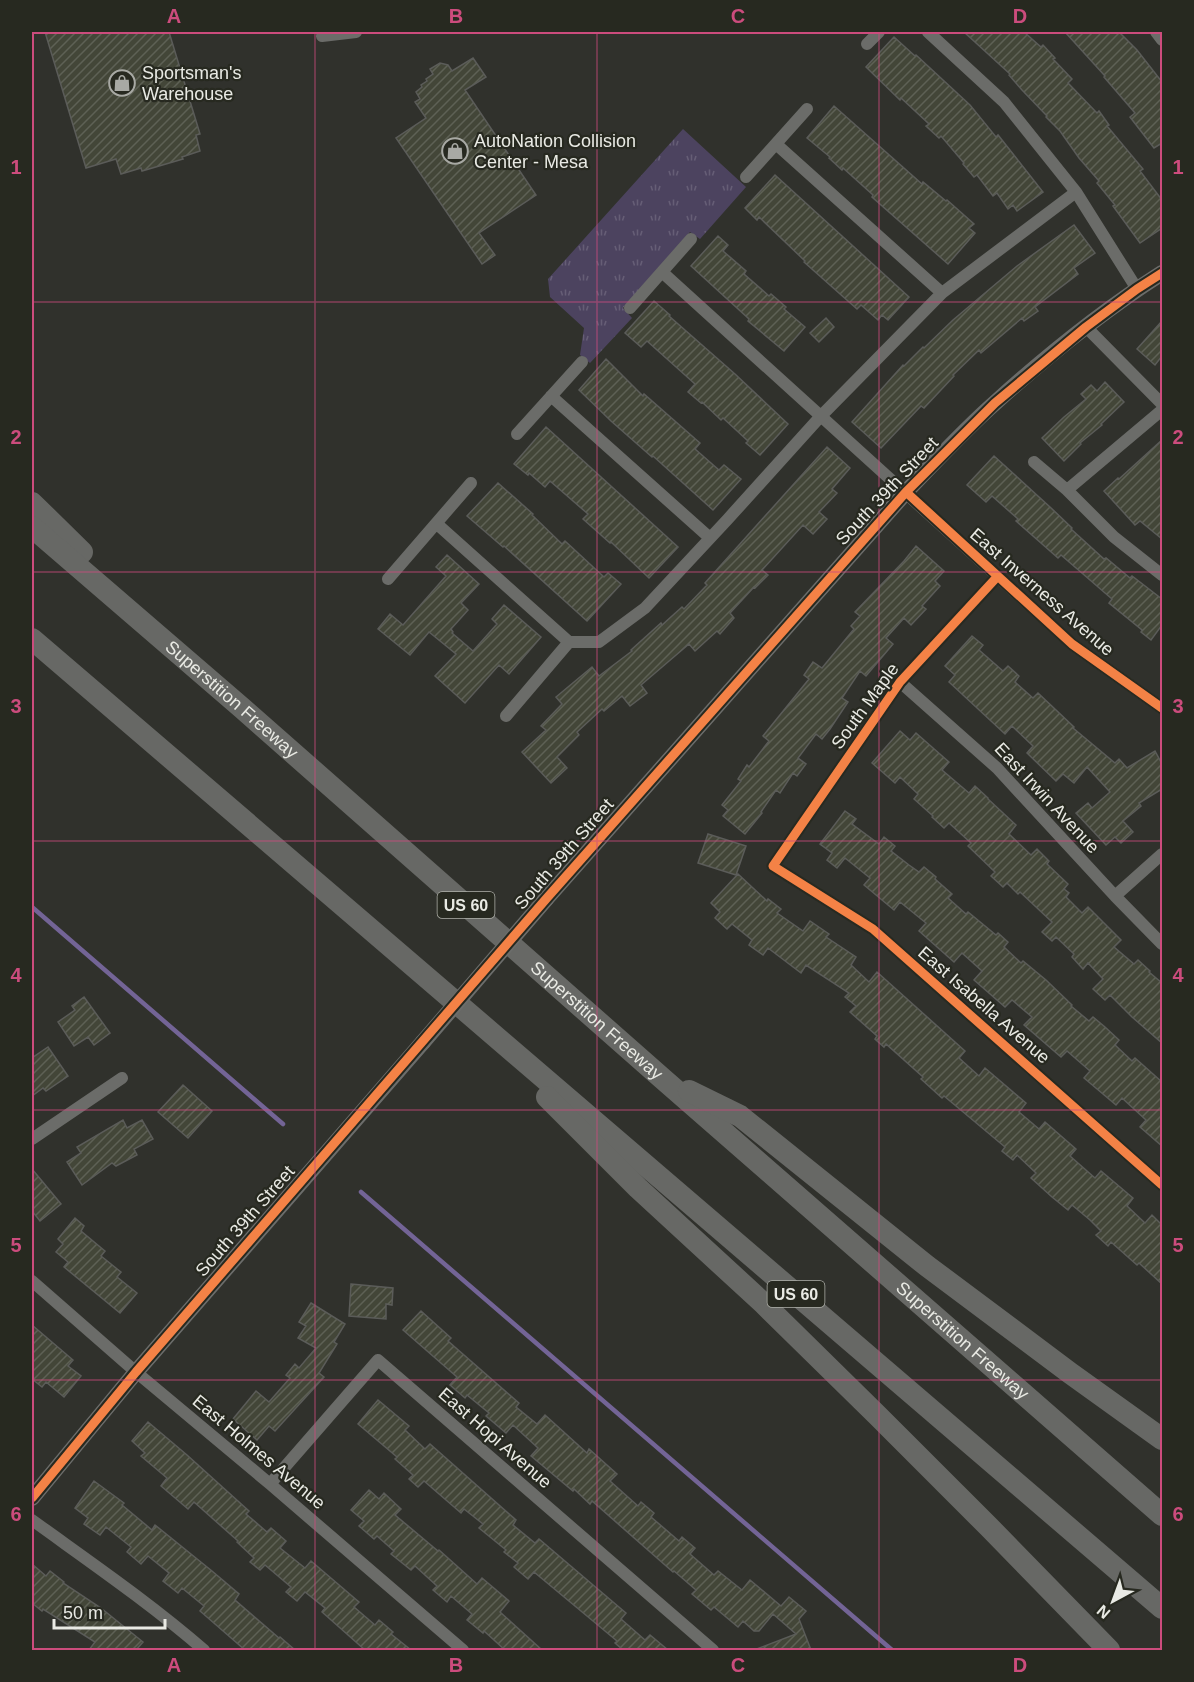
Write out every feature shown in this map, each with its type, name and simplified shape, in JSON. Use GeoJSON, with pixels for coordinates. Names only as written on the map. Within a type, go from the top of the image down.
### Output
{"type":"FeatureCollection","features":[{"type":"Feature","properties":{"kind":"highway"},"geometry":{"type":"LineString","coordinates":[[32,503],[196,665]]}},
{"type":"Feature","properties":{"kind":"highway","name":"Superstition Freeway"},"geometry":{"type":"LineString","coordinates":[[32,527],[196,665],[663,1079],[1162,1515]]}},
{"type":"Feature","properties":{"kind":"highway","name":"US 60"},"geometry":{"type":"LineString","coordinates":[[32,639],[1162,1608]]}},
{"type":"Feature","properties":{"kind":"highway"},"geometry":{"type":"LineString","coordinates":[[430,979],[638,1188],[763,1304],[885,1423],[1109,1650]]}},
{"type":"Feature","properties":{"kind":"highway"},"geometry":{"type":"LineString","coordinates":[[663,1079],[740,1116],[927,1266],[1162,1439]]}},
{"type":"Feature","properties":{"kind":"street"},"geometry":{"type":"LineString","coordinates":[[321,36],[356,32]]}},
{"type":"Feature","properties":{"kind":"street"},"geometry":{"type":"LineString","coordinates":[[867,44],[879,32]]}},
{"type":"Feature","properties":{"kind":"street"},"geometry":{"type":"LineString","coordinates":[[928,32],[1004,102],[1076,192],[1137,289]]}},
{"type":"Feature","properties":{"kind":"street"},"geometry":{"type":"LineString","coordinates":[[1155,32],[1162,40]]}},
{"type":"Feature","properties":{"kind":"street"},"geometry":{"type":"LineString","coordinates":[[746,177],[807,109]]}},
{"type":"Feature","properties":{"kind":"street"},"geometry":{"type":"LineString","coordinates":[[776,144],[942,293]]}},
{"type":"Feature","properties":{"kind":"street"},"geometry":{"type":"LineString","coordinates":[[437,524],[569,642],[599,642],[645,608],[820,417],[942,293],[1076,192]]}},
{"type":"Feature","properties":{"kind":"street"},"geometry":{"type":"LineString","coordinates":[[630,308],[691,239]]}},
{"type":"Feature","properties":{"kind":"street","name":"East Inverness Avenue"},"geometry":{"type":"LineString","coordinates":[[662,272],[1072,645],[1162,708]]}},
{"type":"Feature","properties":{"kind":"street","name":"South 39th Street"},"geometry":{"type":"LineString","coordinates":[[32,1498],[136,1372],[546,899],[906,492],[995,403],[1086,327],[1162,273]]}},
{"type":"Feature","properties":{"kind":"street"},"geometry":{"type":"LineString","coordinates":[[1086,327],[1162,404]]}},
{"type":"Feature","properties":{"kind":"street"},"geometry":{"type":"LineString","coordinates":[[517,434],[582,362]]}},
{"type":"Feature","properties":{"kind":"street"},"geometry":{"type":"LineString","coordinates":[[551,396],[710,538]]}},
{"type":"Feature","properties":{"kind":"street"},"geometry":{"type":"LineString","coordinates":[[1066,490],[1162,410]]}},
{"type":"Feature","properties":{"kind":"street"},"geometry":{"type":"LineString","coordinates":[[1034,462],[1114,537],[1162,575]]}},
{"type":"Feature","properties":{"kind":"street"},"geometry":{"type":"LineString","coordinates":[[388,579],[471,483]]}},
{"type":"Feature","properties":{"kind":"street","name":"South Maple"},"geometry":{"type":"LineString","coordinates":[[772,866],[900,682],[997,577]]}},
{"type":"Feature","properties":{"kind":"street"},"geometry":{"type":"LineString","coordinates":[[506,716],[569,642]]}},
{"type":"Feature","properties":{"kind":"street","name":"East Irwin Avenue"},"geometry":{"type":"LineString","coordinates":[[900,682],[997,768],[1162,944]]}},
{"type":"Feature","properties":{"kind":"street"},"geometry":{"type":"LineString","coordinates":[[1115,896],[1162,854]]}},
{"type":"Feature","properties":{"kind":"street","name":"East Isabella Avenue"},"geometry":{"type":"LineString","coordinates":[[772,866],[873,929],[1162,1185]]}},
{"type":"Feature","properties":{"kind":"street"},"geometry":{"type":"LineString","coordinates":[[32,1138],[122,1078]]}},
{"type":"Feature","properties":{"kind":"street","name":"East Holmes Avenue"},"geometry":{"type":"LineString","coordinates":[[32,1281],[464,1650]]}},
{"type":"Feature","properties":{"kind":"street","name":"East Hopi Avenue"},"geometry":{"type":"LineString","coordinates":[[270,1484],[378,1360],[713,1650]]}},
{"type":"Feature","properties":{"kind":"street"},"geometry":{"type":"LineString","coordinates":[[32,1520],[180,1629],[204,1650]]}},
{"type":"Feature","properties":{"kind":"green space"},"geometry":{"type":"Polygon","coordinates":[[[683,129],[746,187],[700,239],[690,232],[623,308],[632,318],[590,363],[580,355],[584,328],[550,297],[548,279],[683,129]]]}},
{"type":"Feature","properties":{"kind":"building","name":"Sportsman's Warehouse"},"geometry":{"type":"Polygon","coordinates":[[[45,32],[169,32],[200,134],[196,135],[200,151],[182,157],[183,159],[142,171],[141,168],[121,174],[116,159],[86,168],[45,32]]]}},
{"type":"Feature","properties":{"kind":"building"},"geometry":{"type":"Polygon","coordinates":[[[964,32],[1024,32],[1041,47],[1043,45],[1072,79],[1068,83],[1097,113],[1099,111],[1109,125],[1107,126],[1143,169],[1140,171],[1162,200],[1162,228],[1140,243],[1113,206],[1115,205],[1097,183],[1099,181],[1060,131],[1010,74],[964,32]]]}},
{"type":"Feature","properties":{"kind":"building"},"geometry":{"type":"Polygon","coordinates":[[[1065,32],[1119,32],[1137,50],[1162,82],[1162,143],[1154,148],[1130,117],[1135,113],[1065,32]]]}},
{"type":"Feature","properties":{"kind":"building"},"geometry":{"type":"Polygon","coordinates":[[[894,37],[970,105],[996,137],[998,135],[1043,192],[1017,211],[1013,205],[1008,209],[997,193],[993,196],[977,175],[974,177],[941,136],[939,138],[926,126],[929,124],[866,67],[894,37]]]}},
{"type":"Feature","properties":{"kind":"building","name":"AutoNation Collision Center - Mesa"},"geometry":{"type":"Polygon","coordinates":[[[473,58],[486,77],[465,90],[536,195],[479,233],[495,255],[482,264],[396,138],[426,118],[415,102],[420,99],[416,92],[433,74],[430,69],[440,63],[448,65],[452,71],[473,58]]]}},
{"type":"Feature","properties":{"kind":"building"},"geometry":{"type":"Polygon","coordinates":[[[834,106],[922,184],[923,182],[947,200],[974,224],[969,228],[975,233],[948,264],[807,138],[834,106]]]}},
{"type":"Feature","properties":{"kind":"building"},"geometry":{"type":"Polygon","coordinates":[[[775,175],[909,297],[888,320],[882,315],[878,320],[861,305],[857,309],[804,262],[759,217],[757,220],[745,208],[775,175]]]}},
{"type":"Feature","properties":{"kind":"building"},"geometry":{"type":"Polygon","coordinates":[[[1074,225],[1095,253],[1074,268],[1078,274],[1035,307],[1038,311],[1024,321],[1022,318],[981,353],[979,350],[924,408],[921,406],[881,448],[852,422],[903,365],[953,320],[1017,266],[1074,225]]]}},
{"type":"Feature","properties":{"kind":"building"},"geometry":{"type":"Polygon","coordinates":[[[718,236],[728,245],[723,251],[746,271],[744,274],[769,296],[771,294],[786,307],[784,309],[805,327],[784,351],[748,321],[749,319],[691,266],[718,236]]]}},
{"type":"Feature","properties":{"kind":"building"},"geometry":{"type":"Polygon","coordinates":[[[654,301],[788,424],[760,455],[723,418],[721,420],[688,392],[695,384],[647,341],[641,347],[625,333],[654,301]]]}},
{"type":"Feature","properties":{"kind":"building"},"geometry":{"type":"Polygon","coordinates":[[[826,318],[834,327],[819,342],[810,333],[826,318]]]}},
{"type":"Feature","properties":{"kind":"building"},"geometry":{"type":"Polygon","coordinates":[[[1162,321],[1162,356],[1155,365],[1137,349],[1162,321]]]}},
{"type":"Feature","properties":{"kind":"building"},"geometry":{"type":"Polygon","coordinates":[[[606,359],[643,396],[644,394],[700,443],[695,449],[719,470],[724,465],[741,479],[713,510],[579,390],[606,359]]]}},
{"type":"Feature","properties":{"kind":"building"},"geometry":{"type":"Polygon","coordinates":[[[1105,382],[1124,402],[1064,461],[1042,438],[1086,399],[1081,394],[1091,385],[1097,391],[1105,382]]]}},
{"type":"Feature","properties":{"kind":"building"},"geometry":{"type":"Polygon","coordinates":[[[546,427],[678,547],[649,578],[583,519],[588,514],[550,481],[545,487],[514,464],[546,427]]]}},
{"type":"Feature","properties":{"kind":"building"},"geometry":{"type":"Polygon","coordinates":[[[1162,440],[1162,539],[1140,521],[1135,525],[1104,491],[1162,440]]]}},
{"type":"Feature","properties":{"kind":"building"},"geometry":{"type":"Polygon","coordinates":[[[827,447],[850,468],[832,489],[837,493],[819,512],[827,519],[813,534],[803,525],[762,570],[768,575],[730,613],[734,618],[720,634],[717,631],[695,651],[689,644],[641,685],[647,693],[630,706],[622,696],[604,711],[602,709],[577,732],[579,735],[557,757],[567,768],[551,783],[522,752],[546,730],[541,726],[562,704],[556,697],[592,667],[599,676],[632,651],[661,623],[662,625],[682,607],[684,609],[827,447]]]}},
{"type":"Feature","properties":{"kind":"building"},"geometry":{"type":"Polygon","coordinates":[[[994,456],[1104,559],[1106,558],[1130,578],[1132,576],[1162,599],[1162,625],[1151,640],[1109,603],[1112,599],[1061,555],[1058,558],[992,496],[986,502],[967,485],[994,456]]]}},
{"type":"Feature","properties":{"kind":"building"},"geometry":{"type":"Polygon","coordinates":[[[498,483],[562,544],[565,541],[604,577],[608,573],[621,584],[587,621],[467,516],[498,483]]]}},
{"type":"Feature","properties":{"kind":"building"},"geometry":{"type":"Polygon","coordinates":[[[916,546],[944,571],[935,581],[940,586],[922,606],[926,609],[911,625],[904,618],[886,638],[893,644],[866,676],[860,671],[842,698],[848,702],[830,729],[822,739],[816,734],[798,758],[806,764],[797,776],[793,773],[780,793],[776,790],[762,813],[745,834],[723,816],[728,810],[722,805],[741,781],[738,779],[747,765],[749,767],[769,741],[763,736],[809,679],[804,675],[813,662],[822,668],[854,629],[851,626],[860,616],[855,612],[916,546]]]}},
{"type":"Feature","properties":{"kind":"building"},"geometry":{"type":"Polygon","coordinates":[[[447,555],[479,584],[461,603],[468,610],[451,629],[452,633],[473,651],[497,624],[492,619],[504,605],[541,637],[509,674],[499,665],[465,703],[435,676],[456,654],[429,632],[410,655],[378,629],[390,614],[403,625],[446,576],[436,567],[447,555]]]}},
{"type":"Feature","properties":{"kind":"building"},"geometry":{"type":"Polygon","coordinates":[[[972,636],[983,645],[979,650],[1003,671],[1008,666],[1019,676],[1015,682],[1033,698],[1038,693],[1073,728],[1115,763],[1119,759],[1127,768],[1155,751],[1162,764],[1162,789],[1139,803],[1141,806],[1123,821],[1133,832],[1121,843],[1115,837],[1106,845],[1076,813],[1088,803],[1092,808],[1110,792],[1087,767],[1074,783],[1063,774],[1056,781],[1027,753],[1033,746],[1012,726],[1005,734],[949,682],[955,675],[945,666],[972,636]]]}},
{"type":"Feature","properties":{"kind":"building"},"geometry":{"type":"Polygon","coordinates":[[[900,731],[910,740],[916,733],[949,762],[942,770],[969,793],[975,786],[988,798],[1016,825],[1009,834],[1031,855],[1037,849],[1049,861],[1047,864],[1068,884],[1064,889],[1069,893],[1066,897],[1082,913],[1088,907],[1121,940],[1114,947],[1134,964],[1138,960],[1162,983],[1162,1043],[1110,995],[1105,1000],[1093,989],[1103,979],[1088,963],[1083,969],[1072,957],[1074,954],[1056,937],[1052,941],[1042,932],[1052,922],[1020,892],[1018,894],[1007,883],[1003,887],[991,876],[995,872],[968,846],[971,843],[949,823],[944,828],[932,817],[914,799],[918,794],[900,777],[895,783],[872,763],[900,731]]]}},
{"type":"Feature","properties":{"kind":"building"},"geometry":{"type":"Polygon","coordinates":[[[845,811],[856,819],[852,824],[879,844],[884,837],[895,846],[891,851],[909,865],[919,872],[924,867],[936,877],[935,879],[952,894],[948,898],[996,935],[998,933],[1008,942],[1004,947],[1021,963],[1023,961],[1046,980],[1089,1021],[1093,1017],[1105,1027],[1119,1040],[1115,1045],[1132,1061],[1135,1058],[1162,1082],[1162,1146],[1140,1127],[1146,1120],[1122,1098],[1116,1105],[1084,1078],[1090,1071],[1067,1051],[1061,1057],[1024,1025],[1032,1017],[1012,1000],[1005,1007],[974,980],[982,971],[962,953],[954,962],[919,931],[926,923],[900,902],[894,910],[864,885],[870,878],[845,858],[837,868],[827,860],[832,853],[820,844],[845,811]]]}},
{"type":"Feature","properties":{"kind":"building"},"geometry":{"type":"Polygon","coordinates":[[[708,834],[746,846],[736,875],[698,863],[708,834]]]}},
{"type":"Feature","properties":{"kind":"building"},"geometry":{"type":"Polygon","coordinates":[[[738,874],[767,901],[768,899],[781,909],[777,913],[803,931],[810,921],[829,934],[826,937],[856,957],[851,965],[869,982],[877,972],[965,1051],[959,1058],[979,1076],[985,1068],[1026,1103],[1019,1112],[1039,1129],[1045,1122],[1076,1149],[1070,1156],[1095,1178],[1101,1171],[1133,1198],[1127,1206],[1145,1223],[1152,1215],[1162,1225],[1162,1284],[1111,1242],[1108,1246],[1096,1235],[1101,1231],[1090,1220],[1072,1205],[1068,1210],[1031,1178],[1036,1173],[1017,1155],[1013,1160],[1002,1151],[1005,1147],[944,1096],[942,1098],[921,1079],[923,1077],[886,1044],[884,1047],[875,1039],[877,1036],[850,1012],[856,1006],[845,997],[849,993],[806,965],[801,973],[768,948],[763,955],[749,945],[752,940],[732,924],[727,929],[715,918],[720,912],[711,903],[738,874]]]}},
{"type":"Feature","properties":{"kind":"building"},"geometry":{"type":"Polygon","coordinates":[[[84,997],[110,1033],[94,1045],[88,1037],[74,1046],[58,1022],[75,1010],[72,1006],[84,997]]]}},
{"type":"Feature","properties":{"kind":"building"},"geometry":{"type":"Polygon","coordinates":[[[48,1047],[68,1076],[46,1091],[43,1088],[32,1096],[32,1058],[48,1047]]]}},
{"type":"Feature","properties":{"kind":"building"},"geometry":{"type":"Polygon","coordinates":[[[183,1085],[212,1111],[188,1138],[158,1112],[183,1085]]]}},
{"type":"Feature","properties":{"kind":"building"},"geometry":{"type":"Polygon","coordinates":[[[123,1120],[127,1128],[142,1120],[153,1139],[134,1149],[137,1155],[116,1166],[112,1163],[82,1185],[67,1162],[81,1153],[77,1147],[123,1120]]]}},
{"type":"Feature","properties":{"kind":"building"},"geometry":{"type":"Polygon","coordinates":[[[32,1169],[61,1204],[40,1221],[32,1211],[32,1169]]]}},
{"type":"Feature","properties":{"kind":"building"},"geometry":{"type":"Polygon","coordinates":[[[75,1218],[84,1226],[81,1231],[105,1251],[101,1256],[121,1272],[117,1277],[137,1293],[120,1313],[64,1267],[68,1262],[56,1252],[63,1244],[58,1239],[75,1218]]]}},
{"type":"Feature","properties":{"kind":"building"},"geometry":{"type":"Polygon","coordinates":[[[351,1284],[393,1288],[392,1305],[386,1304],[386,1319],[349,1316],[351,1284]]]}},
{"type":"Feature","properties":{"kind":"building"},"geometry":{"type":"Polygon","coordinates":[[[311,1303],[345,1324],[334,1342],[337,1344],[319,1373],[324,1377],[275,1431],[269,1426],[257,1440],[233,1419],[256,1391],[269,1402],[290,1378],[286,1375],[295,1364],[299,1368],[316,1348],[298,1338],[306,1326],[299,1322],[311,1303]]]}},
{"type":"Feature","properties":{"kind":"building"},"geometry":{"type":"Polygon","coordinates":[[[421,1311],[451,1338],[448,1341],[519,1403],[516,1407],[537,1424],[545,1415],[587,1453],[589,1449],[617,1474],[610,1481],[638,1506],[641,1502],[654,1513],[651,1517],[679,1541],[682,1537],[695,1548],[690,1554],[714,1575],[718,1571],[742,1590],[750,1580],[781,1606],[789,1597],[806,1611],[799,1619],[811,1650],[754,1650],[796,1634],[773,1614],[759,1631],[754,1631],[743,1621],[738,1627],[714,1607],[711,1610],[692,1594],[696,1590],[674,1571],[592,1501],[590,1504],[531,1456],[538,1448],[513,1425],[506,1433],[486,1416],[489,1413],[467,1395],[465,1398],[450,1385],[457,1377],[403,1330],[421,1311]]]}},
{"type":"Feature","properties":{"kind":"building"},"geometry":{"type":"Polygon","coordinates":[[[32,1325],[73,1360],[68,1366],[81,1376],[64,1397],[46,1382],[42,1387],[32,1379],[32,1325]]]}},
{"type":"Feature","properties":{"kind":"building"},"geometry":{"type":"Polygon","coordinates":[[[378,1400],[409,1426],[405,1430],[425,1449],[430,1444],[516,1520],[513,1525],[535,1543],[539,1539],[626,1613],[621,1619],[645,1640],[650,1635],[668,1650],[623,1650],[615,1643],[617,1641],[534,1572],[528,1579],[514,1567],[518,1563],[479,1528],[483,1524],[464,1509],[461,1513],[424,1481],[418,1487],[409,1479],[413,1475],[395,1459],[397,1457],[358,1424],[378,1400]]]}},
{"type":"Feature","properties":{"kind":"building"},"geometry":{"type":"Polygon","coordinates":[[[148,1422],[249,1511],[246,1514],[267,1532],[271,1528],[286,1541],[280,1548],[305,1568],[311,1561],[359,1602],[354,1607],[375,1625],[379,1620],[393,1632],[391,1634],[411,1650],[365,1650],[322,1612],[325,1608],[305,1592],[297,1601],[286,1592],[291,1587],[265,1565],[260,1570],[250,1562],[254,1558],[194,1502],[188,1509],[161,1486],[167,1478],[141,1456],[145,1453],[132,1441],[148,1422]]]}},
{"type":"Feature","properties":{"kind":"building"},"geometry":{"type":"Polygon","coordinates":[[[94,1481],[124,1503],[122,1505],[152,1530],[155,1525],[212,1571],[239,1594],[235,1600],[295,1650],[245,1650],[200,1611],[204,1606],[182,1588],[178,1593],[163,1581],[169,1573],[148,1556],[141,1564],[127,1552],[131,1547],[106,1527],[100,1535],[84,1524],[88,1518],[75,1508],[94,1481]]]}},
{"type":"Feature","properties":{"kind":"building"},"geometry":{"type":"Polygon","coordinates":[[[369,1490],[379,1499],[384,1493],[401,1509],[395,1515],[477,1584],[482,1578],[509,1601],[500,1612],[542,1650],[505,1650],[484,1631],[483,1633],[467,1620],[472,1614],[451,1596],[447,1602],[433,1590],[437,1586],[415,1566],[411,1570],[391,1554],[394,1551],[377,1536],[374,1539],[359,1526],[364,1521],[351,1510],[369,1490]]]}},
{"type":"Feature","properties":{"kind":"building"},"geometry":{"type":"Polygon","coordinates":[[[32,1564],[46,1576],[50,1571],[143,1642],[136,1650],[89,1650],[95,1642],[32,1603],[32,1564]]]}},
{"type":"Feature","properties":{"kind":"waterway"},"geometry":{"type":"LineString","coordinates":[[32,907],[283,1124]]}},
{"type":"Feature","properties":{"kind":"waterway"},"geometry":{"type":"LineString","coordinates":[[361,1192],[892,1650]]}},
{"type":"Feature","properties":{"kind":"cycle path"},"geometry":{"type":"LineString","coordinates":[[32,1498],[136,1372],[546,899],[906,492],[995,403],[1086,327],[1162,273]]}},
{"type":"Feature","properties":{"kind":"cycle path"},"geometry":{"type":"LineString","coordinates":[[906,492],[1072,644],[1162,708]]}},
{"type":"Feature","properties":{"kind":"cycle path"},"geometry":{"type":"LineString","coordinates":[[997,577],[900,682],[773,866],[873,929],[1162,1185]]}},
{"type":"Feature","properties":{"kind":"place","name":"Sportsman's Warehouse"},"geometry":{"type":"Point","coordinates":[122,83]}},
{"type":"Feature","properties":{"kind":"place","name":"AutoNation Collision Center - Mesa"},"geometry":{"type":"Point","coordinates":[455,151]}}]}
